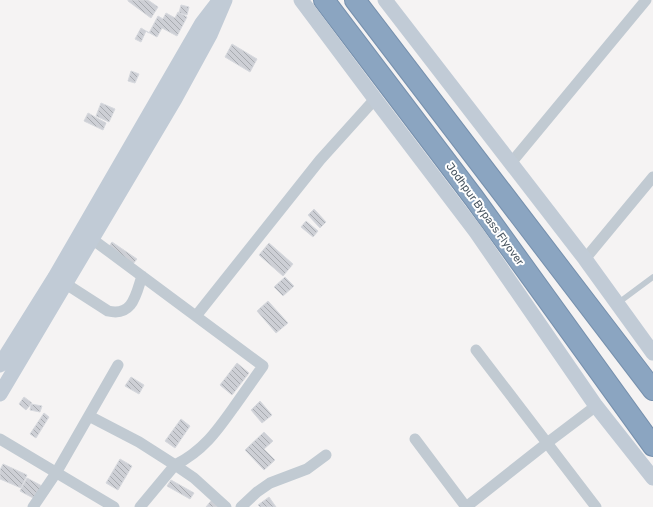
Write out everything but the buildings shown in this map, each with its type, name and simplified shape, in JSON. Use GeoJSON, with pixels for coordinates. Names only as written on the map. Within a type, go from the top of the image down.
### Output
{"type":"FeatureCollection","features":[{"type":"Feature","properties":{"kind":"highway","name":"Jodhpur Bypass Flyover"},"geometry":{"type":"LineString","coordinates":[[324,0],[474,198],[648,439]]}},
{"type":"Feature","properties":{"kind":"highway"},"geometry":{"type":"LineString","coordinates":[[354,0],[653,390]]}},
{"type":"Feature","properties":{"kind":"street"},"geometry":{"type":"LineString","coordinates":[[0,365],[55,276],[202,23],[220,0]]}},
{"type":"Feature","properties":{"kind":"street"},"geometry":{"type":"LineString","coordinates":[[0,394],[178,93],[210,35],[225,0]]}},
{"type":"Feature","properties":{"kind":"street"},"geometry":{"type":"LineString","coordinates":[[301,0],[476,232],[596,406],[653,478]]}},
{"type":"Feature","properties":{"kind":"street"},"geometry":{"type":"LineString","coordinates":[[385,0],[585,259],[653,354]]}},
{"type":"Feature","properties":{"kind":"street"},"geometry":{"type":"LineString","coordinates":[[512,163],[646,0]]}},
{"type":"Feature","properties":{"kind":"street"},"geometry":{"type":"LineString","coordinates":[[196,316],[320,160],[375,99]]}},
{"type":"Feature","properties":{"kind":"street"},"geometry":{"type":"LineString","coordinates":[[585,259],[653,176]]}},
{"type":"Feature","properties":{"kind":"street"},"geometry":{"type":"LineString","coordinates":[[92,239],[263,366],[217,431],[186,460],[175,465],[140,507]]}},
{"type":"Feature","properties":{"kind":"street"},"geometry":{"type":"LineString","coordinates":[[66,284],[108,310],[114,312],[122,311],[131,306],[142,276]]}},
{"type":"Feature","properties":{"kind":"street"},"geometry":{"type":"LineString","coordinates":[[476,350],[596,507]]}},
{"type":"Feature","properties":{"kind":"street"},"geometry":{"type":"LineString","coordinates":[[33,507],[56,473],[118,365]]}},
{"type":"Feature","properties":{"kind":"street"},"geometry":{"type":"LineString","coordinates":[[415,439],[466,507],[596,406]]}},
{"type":"Feature","properties":{"kind":"street"},"geometry":{"type":"LineString","coordinates":[[89,416],[139,442],[175,465],[194,478],[226,507]]}},
{"type":"Feature","properties":{"kind":"street"},"geometry":{"type":"LineString","coordinates":[[0,439],[114,507]]}},
{"type":"Feature","properties":{"kind":"street"},"geometry":{"type":"LineString","coordinates":[[241,507],[257,492],[270,483],[307,469],[326,455]]}},
{"type":"Feature","properties":{"kind":"lane"},"geometry":{"type":"LineString","coordinates":[[617,305],[653,277]]}}]}
